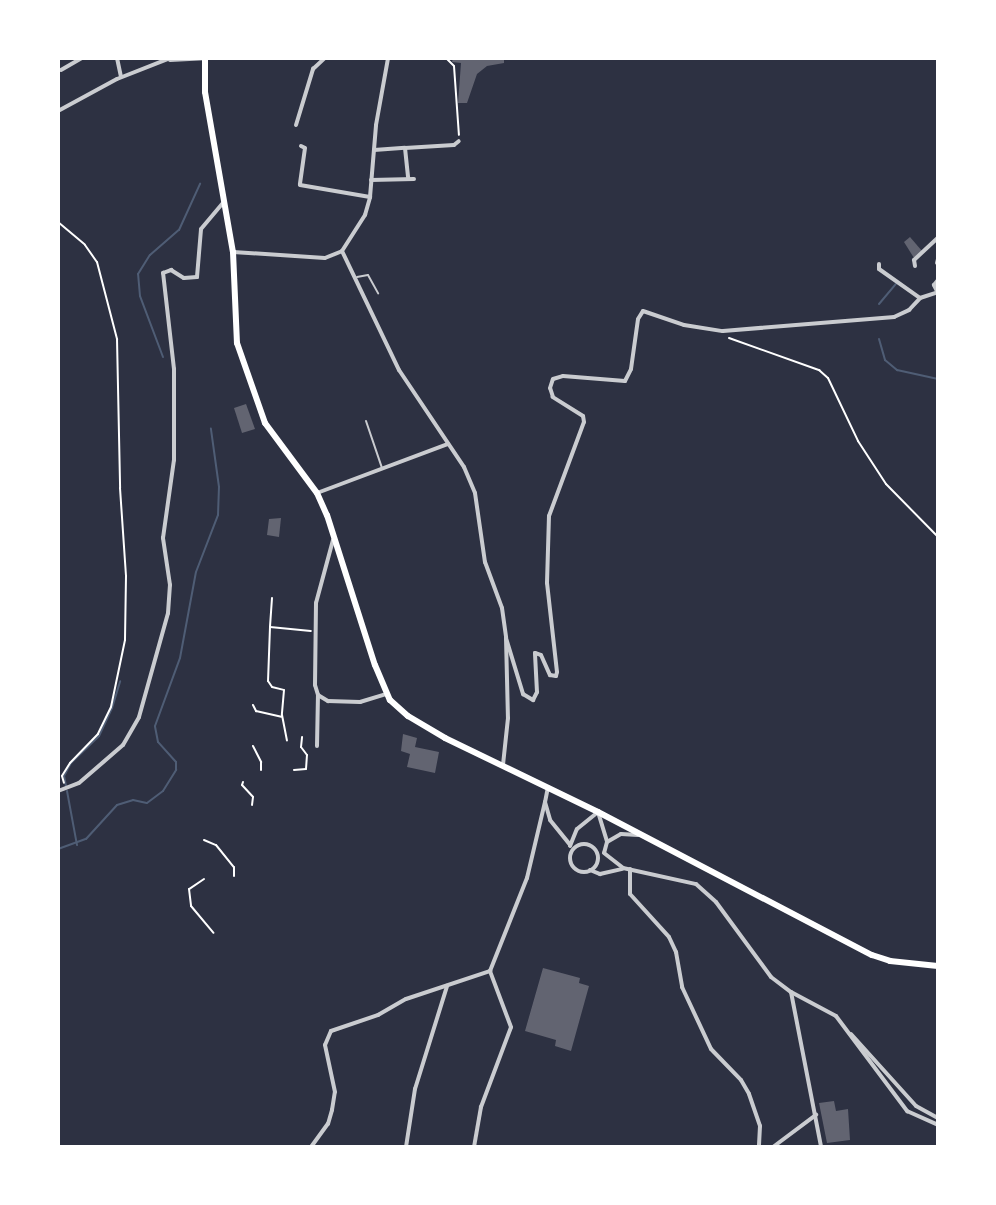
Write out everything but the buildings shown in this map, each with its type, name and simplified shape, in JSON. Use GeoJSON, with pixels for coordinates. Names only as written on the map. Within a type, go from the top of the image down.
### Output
{"type":"FeatureCollection","features":[{"type":"Feature","properties":{"kind":"main road"},"geometry":{"type":"LineString","coordinates":[[204,58],[205,92],[233,252],[234,319],[244,367],[275,440],[317,493],[336,537],[386,694],[408,716],[872,955],[890,961],[938,966]]}},
{"type":"Feature","properties":{"kind":"street"},"geometry":{"type":"LineString","coordinates":[[61,70],[82,58]]}},
{"type":"Feature","properties":{"kind":"street"},"geometry":{"type":"LineString","coordinates":[[117,58],[121,77]]}},
{"type":"Feature","properties":{"kind":"street"},"geometry":{"type":"LineString","coordinates":[[58,111],[121,77],[170,58]]}},
{"type":"Feature","properties":{"kind":"street"},"geometry":{"type":"LineString","coordinates":[[164,60],[204,58]]}},
{"type":"Feature","properties":{"kind":"street"},"geometry":{"type":"LineString","coordinates":[[233,252],[325,258],[342,251],[365,215],[370,197],[388,58]]}},
{"type":"Feature","properties":{"kind":"street"},"geometry":{"type":"LineString","coordinates":[[296,125],[313,69],[322,59]]}},
{"type":"Feature","properties":{"kind":"street"},"geometry":{"type":"LineString","coordinates":[[374,150],[454,145],[459,141]]}},
{"type":"Feature","properties":{"kind":"street"},"geometry":{"type":"LineString","coordinates":[[301,146],[305,148],[300,185],[370,197]]}},
{"type":"Feature","properties":{"kind":"street"},"geometry":{"type":"LineString","coordinates":[[371,180],[411,179],[405,148]]}},
{"type":"Feature","properties":{"kind":"street"},"geometry":{"type":"LineString","coordinates":[[58,791],[79,783],[133,732],[168,613],[170,580],[163,538],[174,460],[174,369],[162,279],[165,270],[192,280],[197,277],[201,229],[226,201]]}},
{"type":"Feature","properties":{"kind":"street"},"geometry":{"type":"LineString","coordinates":[[915,266],[914,260],[938,238]]}},
{"type":"Feature","properties":{"kind":"street"},"geometry":{"type":"LineString","coordinates":[[342,251],[399,370],[464,467],[475,493],[485,562],[502,608],[506,638],[508,718],[503,766]]}},
{"type":"Feature","properties":{"kind":"street"},"geometry":{"type":"LineString","coordinates":[[879,264],[879,269],[920,298]]}},
{"type":"Feature","properties":{"kind":"street"},"geometry":{"type":"LineString","coordinates":[[506,638],[523,694],[533,700],[537,692],[535,653],[541,655],[550,675],[556,676],[557,672],[547,583],[549,516],[584,422],[583,416],[553,397],[553,379],[563,376],[625,381],[631,369],[638,319],[643,311],[684,325],[723,331],[894,317],[909,310],[920,298],[937,292],[937,279],[928,279]]}},
{"type":"Feature","properties":{"kind":"street"},"geometry":{"type":"LineString","coordinates":[[317,493],[448,444]]}},
{"type":"Feature","properties":{"kind":"street"},"geometry":{"type":"LineString","coordinates":[[317,746],[316,632],[320,580],[330,544],[336,537]]}},
{"type":"Feature","properties":{"kind":"street"},"geometry":{"type":"LineString","coordinates":[[318,695],[328,701],[360,702],[386,694]]}},
{"type":"Feature","properties":{"kind":"street"},"geometry":{"type":"LineString","coordinates":[[474,1147],[481,1107],[511,1027],[490,971],[527,878],[548,787]]}},
{"type":"Feature","properties":{"kind":"street"},"geometry":{"type":"LineString","coordinates":[[545,802],[550,820],[571,848]]}},
{"type":"Feature","properties":{"kind":"street"},"geometry":{"type":"LineString","coordinates":[[604,853],[607,842],[598,812],[577,829],[570,860],[574,868],[611,874],[626,868]]}},
{"type":"Feature","properties":{"kind":"street"},"geometry":{"type":"LineString","coordinates":[[539,828],[550,820]]}},
{"type":"Feature","properties":{"kind":"street"},"geometry":{"type":"LineString","coordinates":[[607,842],[621,834],[639,835]]}},
{"type":"Feature","properties":{"kind":"street"},"geometry":{"type":"LineString","coordinates":[[571,848],[588,845],[597,854],[597,863],[590,870]]}},
{"type":"Feature","properties":{"kind":"street"},"geometry":{"type":"LineString","coordinates":[[597,854],[604,853],[626,868],[696,884],[716,902],[771,977],[791,992],[826,1009],[858,1037],[916,1106],[938,1118]]}},
{"type":"Feature","properties":{"kind":"street"},"geometry":{"type":"LineString","coordinates":[[626,868],[630,894],[669,937],[676,952],[682,987],[711,1049],[749,1094],[760,1126],[759,1147]]}},
{"type":"Feature","properties":{"kind":"street"},"geometry":{"type":"LineString","coordinates":[[311,1147],[328,1124],[332,1110],[335,1092],[325,1045],[331,1031],[490,971]]}},
{"type":"Feature","properties":{"kind":"street"},"geometry":{"type":"LineString","coordinates":[[406,1147],[415,1089],[447,986]]}},
{"type":"Feature","properties":{"kind":"street"},"geometry":{"type":"LineString","coordinates":[[791,992],[821,1147]]}},
{"type":"Feature","properties":{"kind":"street"},"geometry":{"type":"LineString","coordinates":[[849,1032],[852,1042],[907,1111],[938,1125]]}},
{"type":"Feature","properties":{"kind":"street"},"geometry":{"type":"LineString","coordinates":[[773,1147],[816,1114]]}},
{"type":"Feature","properties":{"kind":"lane"},"geometry":{"type":"LineString","coordinates":[[356,278],[368,275],[378,293]]}},
{"type":"Feature","properties":{"kind":"lane"},"geometry":{"type":"LineString","coordinates":[[366,421],[383,469]]}},
{"type":"Feature","properties":{"kind":"path"},"geometry":{"type":"LineString","coordinates":[[446,58],[454,66],[459,141]]}},
{"type":"Feature","properties":{"kind":"path"},"geometry":{"type":"LineString","coordinates":[[58,222],[85,245],[97,262],[117,339],[120,488],[126,576],[125,640],[111,707],[98,734],[62,776],[65,789]]}},
{"type":"Feature","properties":{"kind":"path"},"geometry":{"type":"LineString","coordinates":[[723,331],[733,342],[795,365],[819,370],[828,378],[858,441],[886,484],[938,537]]}},
{"type":"Feature","properties":{"kind":"path"},"geometry":{"type":"LineString","coordinates":[[272,598],[268,681],[272,687],[284,690],[282,717],[287,741]]}},
{"type":"Feature","properties":{"kind":"path"},"geometry":{"type":"LineString","coordinates":[[270,627],[316,632]]}},
{"type":"Feature","properties":{"kind":"path"},"geometry":{"type":"LineString","coordinates":[[253,705],[256,711],[282,717]]}},
{"type":"Feature","properties":{"kind":"path"},"geometry":{"type":"LineString","coordinates":[[294,770],[306,769],[307,755],[301,747],[302,737]]}},
{"type":"Feature","properties":{"kind":"path"},"geometry":{"type":"LineString","coordinates":[[253,746],[261,762],[261,770]]}},
{"type":"Feature","properties":{"kind":"path"},"geometry":{"type":"LineString","coordinates":[[243,782],[242,785],[253,797],[252,805]]}},
{"type":"Feature","properties":{"kind":"path"},"geometry":{"type":"LineString","coordinates":[[204,840],[216,845],[234,867],[234,876]]}},
{"type":"Feature","properties":{"kind":"path"},"geometry":{"type":"LineString","coordinates":[[204,879],[189,889],[191,906],[214,933]]}},
{"type":"Feature","properties":{"kind":"waterway"},"geometry":{"type":"LineString","coordinates":[[163,357],[140,296],[138,274],[150,255],[179,230],[200,184]]}},
{"type":"Feature","properties":{"kind":"waterway"},"geometry":{"type":"LineString","coordinates":[[879,304],[896,284]]}},
{"type":"Feature","properties":{"kind":"waterway"},"geometry":{"type":"LineString","coordinates":[[879,339],[885,360],[897,370],[938,379]]}},
{"type":"Feature","properties":{"kind":"waterway"},"geometry":{"type":"LineString","coordinates":[[58,849],[86,839],[117,805],[133,800],[147,803],[163,791],[176,770],[176,762],[158,742],[155,726],[180,658],[196,572],[218,515],[219,487],[211,429]]}},
{"type":"Feature","properties":{"kind":"waterway"},"geometry":{"type":"LineString","coordinates":[[66,786],[64,776],[71,763],[99,736],[120,681]]}},
{"type":"Feature","properties":{"kind":"waterway"},"geometry":{"type":"LineString","coordinates":[[67,791],[77,845]]}}]}
